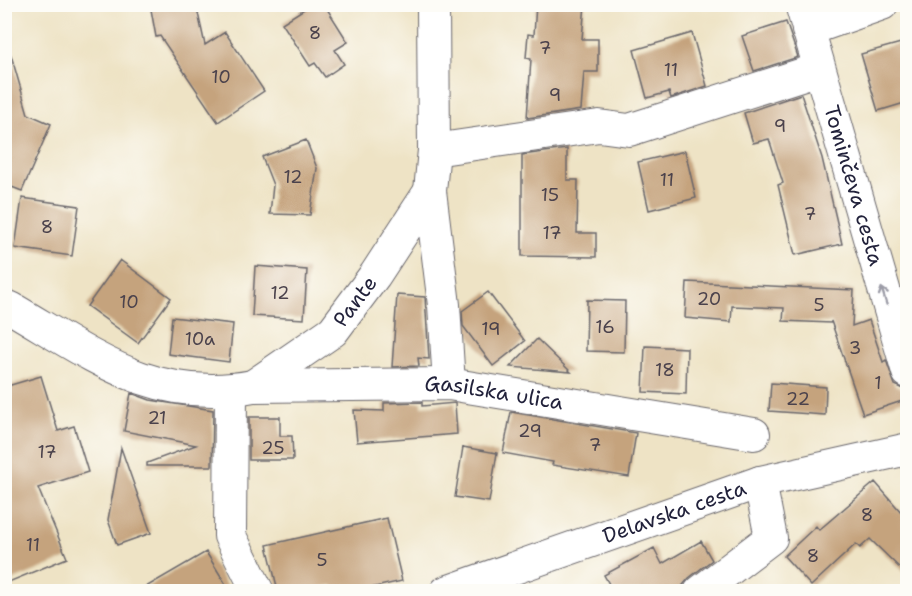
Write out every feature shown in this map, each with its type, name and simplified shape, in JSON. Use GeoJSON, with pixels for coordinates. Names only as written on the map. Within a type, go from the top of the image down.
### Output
{"type":"FeatureCollection","features":[{"type":"Feature","properties":{"kind":"street","name":"Pante"},"geometry":{"type":"LineString","coordinates":[[433,4],[434,150],[430,191],[444,305],[449,384]]}},
{"type":"Feature","properties":{"kind":"street"},"geometry":{"type":"LineString","coordinates":[[804,17],[882,4]]}},
{"type":"Feature","properties":{"kind":"street","name":"Tominčeva cesta"},"geometry":{"type":"LineString","coordinates":[[804,17],[908,372]]}},
{"type":"Feature","properties":{"kind":"street"},"geometry":{"type":"LineString","coordinates":[[434,150],[598,126],[629,130],[819,69]]}},
{"type":"Feature","properties":{"kind":"street","name":"Pante"},"geometry":{"type":"LineString","coordinates":[[242,388],[333,331],[375,275],[430,191]]}},
{"type":"Feature","properties":{"kind":"street","name":"Gasilska ulica"},"geometry":{"type":"LineString","coordinates":[[4,308],[11,308],[123,372],[171,388],[449,384],[754,434]]}},
{"type":"Feature","properties":{"kind":"street"},"geometry":{"type":"LineString","coordinates":[[242,388],[230,536],[258,591]]}},
{"type":"Feature","properties":{"kind":"street","name":"Delavska cesta"},"geometry":{"type":"LineString","coordinates":[[446,591],[760,482],[908,449]]}},
{"type":"Feature","properties":{"kind":"street"},"geometry":{"type":"LineString","coordinates":[[700,591],[771,538],[760,482]]}},
{"type":"Feature","properties":{"kind":"building"},"geometry":{"type":"Polygon","coordinates":[[[150,4],[196,4],[205,45],[225,32],[264,91],[218,122],[160,36],[156,37],[150,4]]]}},
{"type":"Feature","properties":{"kind":"building"},"geometry":{"type":"Polygon","coordinates":[[[312,4],[324,4],[348,42],[335,50],[344,64],[325,77],[315,63],[310,66],[282,23],[312,4]]]}},
{"type":"Feature","properties":{"kind":"building"},"geometry":{"type":"Polygon","coordinates":[[[536,4],[585,4],[582,39],[598,39],[598,72],[584,72],[581,110],[527,118],[531,59],[526,58],[528,34],[534,35],[536,4]]]}},
{"type":"Feature","properties":{"kind":"building"},"geometry":{"type":"Polygon","coordinates":[[[786,22],[798,57],[754,71],[742,36],[786,22]]]}},
{"type":"Feature","properties":{"kind":"building"},"geometry":{"type":"Polygon","coordinates":[[[692,33],[707,86],[671,98],[669,92],[647,98],[634,50],[692,33]]]}},
{"type":"Feature","properties":{"kind":"building"},"geometry":{"type":"Polygon","coordinates":[[[908,41],[908,102],[878,111],[861,54],[908,41]]]}},
{"type":"Feature","properties":{"kind":"building"},"geometry":{"type":"Polygon","coordinates":[[[11,55],[28,114],[51,124],[22,191],[4,184],[4,56],[11,55]]]}},
{"type":"Feature","properties":{"kind":"building"},"geometry":{"type":"Polygon","coordinates":[[[801,94],[822,158],[842,244],[795,255],[778,185],[783,183],[769,139],[753,143],[744,113],[801,94]]]}},
{"type":"Feature","properties":{"kind":"building"},"geometry":{"type":"Polygon","coordinates":[[[306,140],[317,168],[310,215],[270,214],[273,185],[262,157],[306,140]]]}},
{"type":"Feature","properties":{"kind":"building"},"geometry":{"type":"Polygon","coordinates":[[[567,149],[567,180],[578,180],[577,233],[596,233],[596,257],[522,256],[522,155],[567,149]]]}},
{"type":"Feature","properties":{"kind":"building"},"geometry":{"type":"Polygon","coordinates":[[[685,151],[696,198],[649,210],[638,162],[685,151]]]}},
{"type":"Feature","properties":{"kind":"building"},"geometry":{"type":"Polygon","coordinates":[[[22,198],[79,206],[72,256],[15,248],[22,198]]]}},
{"type":"Feature","properties":{"kind":"building"},"geometry":{"type":"Polygon","coordinates":[[[120,260],[171,298],[138,343],[87,306],[120,260]]]}},
{"type":"Feature","properties":{"kind":"building"},"geometry":{"type":"Polygon","coordinates":[[[255,266],[307,270],[304,319],[252,316],[255,266]]]}},
{"type":"Feature","properties":{"kind":"building"},"geometry":{"type":"Polygon","coordinates":[[[687,282],[854,290],[852,326],[869,320],[883,362],[886,360],[895,385],[906,390],[908,399],[863,414],[831,321],[831,323],[783,321],[784,308],[732,306],[731,322],[685,318],[687,282]]]}},
{"type":"Feature","properties":{"kind":"building"},"geometry":{"type":"Polygon","coordinates":[[[488,292],[525,341],[493,366],[463,326],[462,311],[488,292]]]}},
{"type":"Feature","properties":{"kind":"building"},"geometry":{"type":"Polygon","coordinates":[[[397,295],[425,297],[429,359],[418,358],[419,366],[392,367],[397,295]]]}},
{"type":"Feature","properties":{"kind":"building"},"geometry":{"type":"Polygon","coordinates":[[[587,300],[625,301],[624,352],[586,351],[587,300]]]}},
{"type":"Feature","properties":{"kind":"building"},"geometry":{"type":"Polygon","coordinates":[[[172,317],[233,324],[229,362],[168,354],[172,317]]]}},
{"type":"Feature","properties":{"kind":"building"},"geometry":{"type":"Polygon","coordinates":[[[537,339],[571,372],[510,367],[537,339]]]}},
{"type":"Feature","properties":{"kind":"building"},"geometry":{"type":"Polygon","coordinates":[[[645,346],[687,348],[686,394],[643,392],[645,346]]]}},
{"type":"Feature","properties":{"kind":"building"},"geometry":{"type":"Polygon","coordinates":[[[41,376],[58,431],[74,426],[88,472],[38,488],[67,558],[4,584],[4,387],[41,376]]]}},
{"type":"Feature","properties":{"kind":"building"},"geometry":{"type":"Polygon","coordinates":[[[771,383],[826,387],[825,415],[769,411],[771,383]]]}},
{"type":"Feature","properties":{"kind":"building"},"geometry":{"type":"Polygon","coordinates":[[[131,393],[150,400],[213,410],[212,466],[147,466],[147,463],[196,445],[124,431],[131,393]]]}},
{"type":"Feature","properties":{"kind":"building"},"geometry":{"type":"Polygon","coordinates":[[[422,402],[422,406],[455,403],[457,434],[357,442],[354,410],[384,411],[384,403],[422,402]]]}},
{"type":"Feature","properties":{"kind":"building"},"geometry":{"type":"Polygon","coordinates":[[[511,412],[636,433],[629,477],[552,465],[553,462],[503,453],[511,412]]]}},
{"type":"Feature","properties":{"kind":"building"},"geometry":{"type":"Polygon","coordinates":[[[249,417],[280,417],[280,436],[292,436],[293,460],[249,460],[249,417]]]}},
{"type":"Feature","properties":{"kind":"building"},"geometry":{"type":"Polygon","coordinates":[[[463,447],[497,453],[489,502],[455,497],[463,447]]]}},
{"type":"Feature","properties":{"kind":"building"},"geometry":{"type":"Polygon","coordinates":[[[121,448],[151,533],[117,545],[108,520],[121,448]]]}},
{"type":"Feature","properties":{"kind":"building"},"geometry":{"type":"Polygon","coordinates":[[[875,482],[908,520],[908,576],[870,539],[860,548],[856,544],[811,586],[784,556],[816,526],[819,530],[875,482]]]}},
{"type":"Feature","properties":{"kind":"building"},"geometry":{"type":"Polygon","coordinates":[[[387,518],[402,581],[357,591],[335,591],[333,585],[304,591],[278,591],[267,545],[387,518]]]}},
{"type":"Feature","properties":{"kind":"building"},"geometry":{"type":"Polygon","coordinates":[[[701,541],[712,560],[689,578],[678,591],[613,591],[604,575],[654,548],[662,564],[701,541]]]}},
{"type":"Feature","properties":{"kind":"building"},"geometry":{"type":"Polygon","coordinates":[[[206,552],[230,591],[139,591],[206,552]]]}}]}
